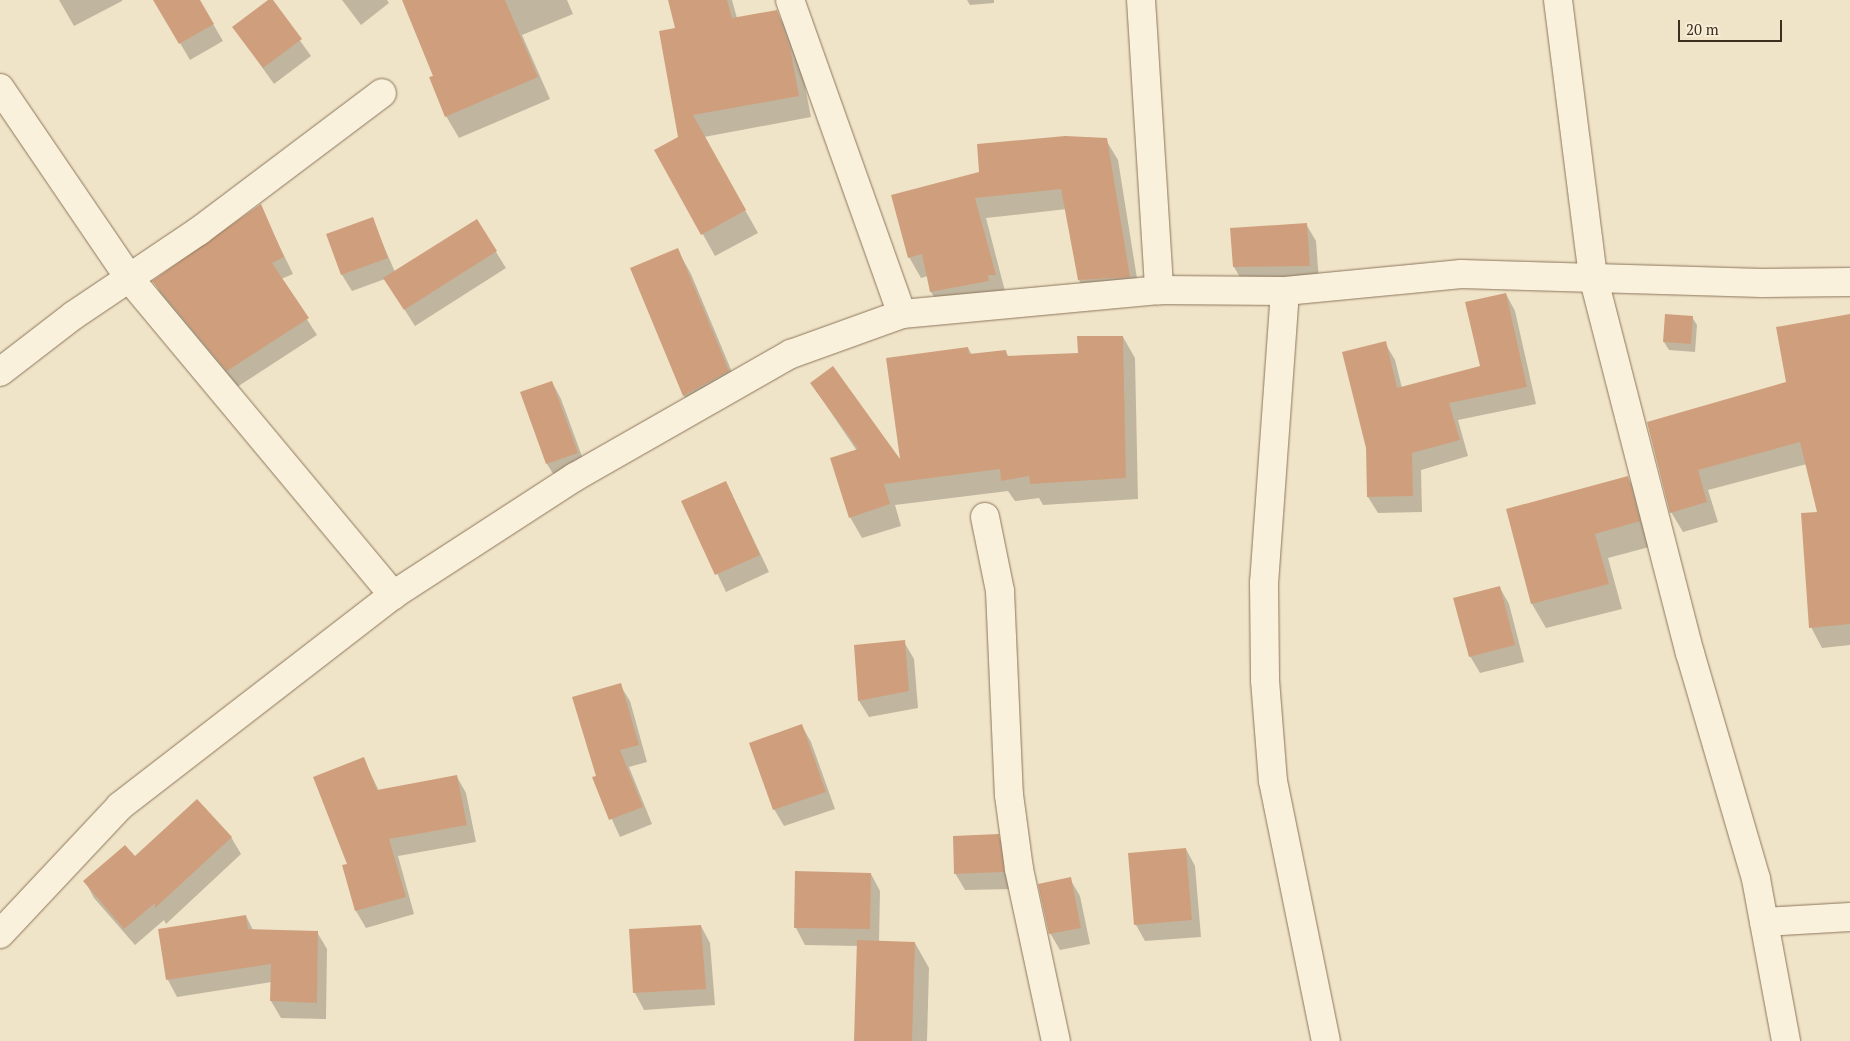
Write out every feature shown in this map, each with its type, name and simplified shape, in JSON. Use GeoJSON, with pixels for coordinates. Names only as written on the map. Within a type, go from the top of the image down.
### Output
{"type":"FeatureCollection","features":[{"type":"Feature","properties":{"kind":"street"},"geometry":{"type":"LineString","coordinates":[[790,0],[902,314]]}},
{"type":"Feature","properties":{"kind":"street"},"geometry":{"type":"LineString","coordinates":[[1142,0],[1159,290]]}},
{"type":"Feature","properties":{"kind":"street"},"geometry":{"type":"LineString","coordinates":[[1558,0],[1592,276],[1690,653],[1756,879],[1786,1041]]}},
{"type":"Feature","properties":{"kind":"street"},"geometry":{"type":"LineString","coordinates":[[0,88],[129,278],[393,595]]}},
{"type":"Feature","properties":{"kind":"street"},"geometry":{"type":"LineString","coordinates":[[0,372],[74,314],[199,231],[382,93]]}},
{"type":"Feature","properties":{"kind":"street"},"geometry":{"type":"LineString","coordinates":[[0,934],[120,806],[393,595],[575,477],[791,354],[902,314],[1159,290],[1285,291],[1461,274],[1592,276],[1762,283],[1850,282]]}},
{"type":"Feature","properties":{"kind":"street"},"geometry":{"type":"LineString","coordinates":[[1285,291],[1264,582],[1265,680],[1273,781],[1326,1041]]}},
{"type":"Feature","properties":{"kind":"street"},"geometry":{"type":"LineString","coordinates":[[985,517],[1000,591],[1009,796],[1019,869],[1056,1041]]}},
{"type":"Feature","properties":{"kind":"street"},"geometry":{"type":"LineString","coordinates":[[1764,922],[1850,916]]}},
{"type":"Feature","properties":{"kind":"building"},"geometry":{"type":"Polygon","coordinates":[[[153,0],[200,0],[214,24],[179,44],[153,0]]]}},
{"type":"Feature","properties":{"kind":"building"},"geometry":{"type":"Polygon","coordinates":[[[268,0],[273,0],[302,39],[263,68],[232,27],[268,0]]]}},
{"type":"Feature","properties":{"kind":"building"},"geometry":{"type":"Polygon","coordinates":[[[402,0],[505,0],[538,77],[445,117],[429,77],[433,76],[402,0]]]}},
{"type":"Feature","properties":{"kind":"building"},"geometry":{"type":"Polygon","coordinates":[[[668,0],[727,0],[732,18],[777,10],[790,48],[799,96],[693,115],[746,210],[701,235],[654,150],[678,137],[659,31],[675,28],[668,0]]]}},
{"type":"Feature","properties":{"kind":"building"},"geometry":{"type":"Polygon","coordinates":[[[1065,136],[1107,138],[1130,277],[1078,280],[1061,189],[975,198],[996,275],[988,275],[989,281],[930,292],[922,254],[908,258],[891,195],[979,172],[977,144],[1065,136]]]}},
{"type":"Feature","properties":{"kind":"building"},"geometry":{"type":"Polygon","coordinates":[[[261,204],[284,257],[272,263],[309,318],[227,371],[152,281],[261,204]]]}},
{"type":"Feature","properties":{"kind":"building"},"geometry":{"type":"Polygon","coordinates":[[[373,217],[388,258],[341,275],[326,234],[373,217]]]}},
{"type":"Feature","properties":{"kind":"building"},"geometry":{"type":"Polygon","coordinates":[[[477,219],[497,251],[404,310],[383,278],[477,219]]]}},
{"type":"Feature","properties":{"kind":"building"},"geometry":{"type":"Polygon","coordinates":[[[1307,223],[1310,266],[1233,267],[1230,228],[1307,223]]]}},
{"type":"Feature","properties":{"kind":"building"},"geometry":{"type":"Polygon","coordinates":[[[678,248],[729,371],[683,396],[630,268],[678,248]]]}},
{"type":"Feature","properties":{"kind":"building"},"geometry":{"type":"Polygon","coordinates":[[[1506,293],[1527,387],[1449,403],[1460,440],[1412,453],[1413,496],[1367,497],[1366,448],[1342,352],[1386,341],[1397,388],[1480,366],[1465,302],[1506,293]]]}},
{"type":"Feature","properties":{"kind":"building"},"geometry":{"type":"Polygon","coordinates":[[[1665,314],[1693,316],[1691,344],[1663,342],[1665,314]]]}},
{"type":"Feature","properties":{"kind":"building"},"geometry":{"type":"Polygon","coordinates":[[[1850,314],[1850,624],[1809,628],[1801,513],[1817,512],[1800,442],[1698,470],[1707,502],[1670,513],[1647,422],[1786,382],[1776,327],[1850,314]]]}},
{"type":"Feature","properties":{"kind":"building"},"geometry":{"type":"Polygon","coordinates":[[[1077,336],[1123,336],[1126,478],[1030,484],[1029,476],[1001,481],[1000,469],[884,484],[890,504],[849,518],[830,458],[858,449],[810,383],[833,366],[900,459],[886,358],[968,347],[969,354],[1006,350],[1007,356],[1078,353],[1077,336]]]}},
{"type":"Feature","properties":{"kind":"building"},"geometry":{"type":"Polygon","coordinates":[[[552,381],[578,453],[546,464],[520,392],[552,381]]]}},
{"type":"Feature","properties":{"kind":"building"},"geometry":{"type":"Polygon","coordinates":[[[1628,476],[1640,521],[1595,534],[1609,584],[1531,604],[1506,509],[1628,476]]]}},
{"type":"Feature","properties":{"kind":"building"},"geometry":{"type":"Polygon","coordinates":[[[726,481],[760,555],[715,575],[681,501],[726,481]]]}},
{"type":"Feature","properties":{"kind":"building"},"geometry":{"type":"Polygon","coordinates":[[[1500,586],[1515,645],[1469,657],[1453,598],[1500,586]]]}},
{"type":"Feature","properties":{"kind":"building"},"geometry":{"type":"Polygon","coordinates":[[[905,640],[909,691],[858,701],[854,645],[905,640]]]}},
{"type":"Feature","properties":{"kind":"building"},"geometry":{"type":"Polygon","coordinates":[[[621,683],[639,745],[620,750],[643,807],[609,820],[592,777],[596,776],[572,697],[621,683]]]}},
{"type":"Feature","properties":{"kind":"building"},"geometry":{"type":"Polygon","coordinates":[[[802,724],[826,792],[773,810],[749,743],[802,724]]]}},
{"type":"Feature","properties":{"kind":"building"},"geometry":{"type":"Polygon","coordinates":[[[364,757],[377,790],[457,775],[467,825],[389,839],[406,897],[355,911],[342,865],[347,864],[313,777],[364,757]]]}},
{"type":"Feature","properties":{"kind":"building"},"geometry":{"type":"Polygon","coordinates":[[[197,799],[232,837],[155,908],[155,903],[124,929],[83,881],[125,845],[135,856],[197,799]]]}},
{"type":"Feature","properties":{"kind":"building"},"geometry":{"type":"Polygon","coordinates":[[[999,834],[1004,872],[954,874],[953,836],[999,834]]]}},
{"type":"Feature","properties":{"kind":"building"},"geometry":{"type":"Polygon","coordinates":[[[1186,848],[1192,920],[1134,925],[1128,853],[1186,848]]]}},
{"type":"Feature","properties":{"kind":"building"},"geometry":{"type":"Polygon","coordinates":[[[795,871],[871,873],[870,929],[794,928],[795,871]]]}},
{"type":"Feature","properties":{"kind":"building"},"geometry":{"type":"Polygon","coordinates":[[[1071,877],[1081,928],[1049,934],[1038,884],[1071,877]]]}},
{"type":"Feature","properties":{"kind":"building"},"geometry":{"type":"Polygon","coordinates":[[[246,915],[248,929],[318,931],[317,1003],[270,1001],[271,964],[166,980],[158,929],[246,915]]]}},
{"type":"Feature","properties":{"kind":"building"},"geometry":{"type":"Polygon","coordinates":[[[701,925],[706,989],[633,993],[629,929],[701,925]]]}},
{"type":"Feature","properties":{"kind":"building"},"geometry":{"type":"Polygon","coordinates":[[[857,940],[915,942],[912,1041],[854,1041],[857,940]]]}}]}
